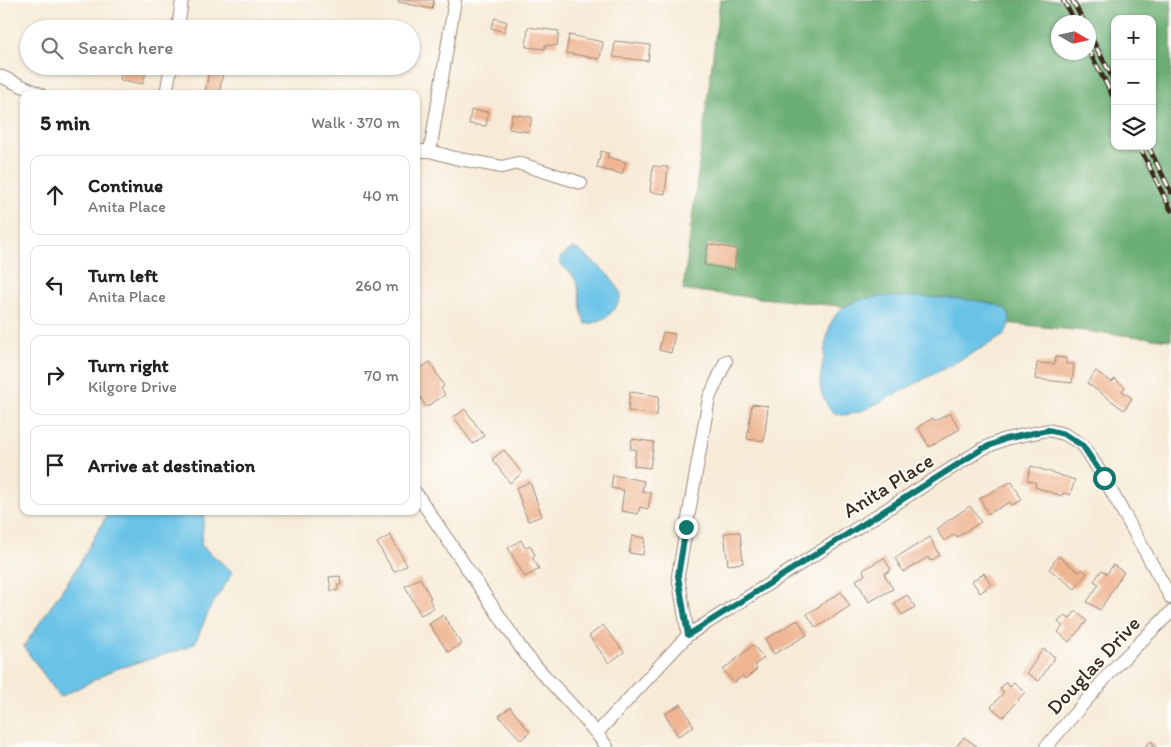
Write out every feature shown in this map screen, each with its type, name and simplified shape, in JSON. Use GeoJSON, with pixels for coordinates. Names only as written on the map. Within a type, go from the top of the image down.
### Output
{"type":"FeatureCollection","features":[{"type":"Feature","properties":{"kind":"street"},"geometry":{"type":"LineString","coordinates":[[179,20],[182,0]]}},
{"type":"Feature","properties":{"kind":"street"},"geometry":{"type":"LineString","coordinates":[[455,0],[420,153],[502,167],[518,163],[581,184]]}},
{"type":"Feature","properties":{"kind":"street"},"geometry":{"type":"LineString","coordinates":[[167,90],[169,75]]}},
{"type":"Feature","properties":{"kind":"street"},"geometry":{"type":"LineString","coordinates":[[0,76],[31,90]]}},
{"type":"Feature","properties":{"kind":"street"},"geometry":{"type":"LineString","coordinates":[[688,635],[678,576],[709,398],[726,361]]}},
{"type":"Feature","properties":{"kind":"street","name":"Anita Place"},"geometry":{"type":"LineString","coordinates":[[597,733],[688,635],[982,449],[1005,439],[1048,430],[1064,434],[1083,446],[1104,478],[1171,598]]}},
{"type":"Feature","properties":{"kind":"street"},"geometry":{"type":"LineString","coordinates":[[420,499],[523,651],[542,675],[597,733],[607,747]]}},
{"type":"Feature","properties":{"kind":"street","name":"Douglas Drive"},"geometry":{"type":"LineString","coordinates":[[1046,747],[1116,666],[1171,612]]}},
{"type":"Feature","properties":{"kind":"green space"},"geometry":{"type":"Polygon","coordinates":[[[720,0],[1171,0],[1171,340],[683,290],[720,0]]]}},
{"type":"Feature","properties":{"kind":"water"},"geometry":{"type":"Polygon","coordinates":[[[573,248],[603,269],[621,294],[620,300],[613,311],[598,322],[586,324],[575,278],[560,263],[560,258],[573,248]]]}},
{"type":"Feature","properties":{"kind":"water"},"geometry":{"type":"Polygon","coordinates":[[[921,297],[964,300],[996,305],[1007,311],[1010,322],[1003,336],[871,407],[844,415],[834,412],[826,404],[820,382],[828,333],[837,313],[851,303],[870,298],[921,297]]]}},
{"type":"Feature","properties":{"kind":"water"},"geometry":{"type":"Polygon","coordinates":[[[107,515],[205,515],[201,545],[231,571],[232,574],[211,606],[195,643],[186,648],[116,669],[60,697],[24,646],[77,568],[107,515]]]}},
{"type":"Feature","properties":{"kind":"building"},"geometry":{"type":"Polygon","coordinates":[[[398,0],[434,0],[432,9],[398,2],[398,0]]]}},
{"type":"Feature","properties":{"kind":"building"},"geometry":{"type":"Polygon","coordinates":[[[495,18],[507,22],[504,32],[491,28],[495,18]]]}},
{"type":"Feature","properties":{"kind":"building"},"geometry":{"type":"Polygon","coordinates":[[[528,27],[559,31],[557,46],[545,45],[545,49],[526,47],[528,27]]]}},
{"type":"Feature","properties":{"kind":"building"},"geometry":{"type":"Polygon","coordinates":[[[569,35],[603,42],[600,59],[566,53],[569,35]]]}},
{"type":"Feature","properties":{"kind":"building"},"geometry":{"type":"Polygon","coordinates":[[[615,41],[650,45],[648,61],[613,57],[615,41]]]}},
{"type":"Feature","properties":{"kind":"building"},"geometry":{"type":"Polygon","coordinates":[[[121,75],[145,75],[143,84],[120,80],[121,75]]]}},
{"type":"Feature","properties":{"kind":"building"},"geometry":{"type":"Polygon","coordinates":[[[208,75],[223,75],[220,90],[206,90],[208,75]]]}},
{"type":"Feature","properties":{"kind":"building"},"geometry":{"type":"Polygon","coordinates":[[[471,110],[488,112],[486,126],[469,124],[471,110]]]}},
{"type":"Feature","properties":{"kind":"building"},"geometry":{"type":"Polygon","coordinates":[[[512,114],[532,117],[529,132],[509,129],[512,114]]]}},
{"type":"Feature","properties":{"kind":"building"},"geometry":{"type":"Polygon","coordinates":[[[601,151],[608,153],[607,157],[626,162],[622,174],[597,168],[601,151]]]}},
{"type":"Feature","properties":{"kind":"building"},"geometry":{"type":"Polygon","coordinates":[[[653,166],[668,167],[665,194],[650,192],[653,166]]]}},
{"type":"Feature","properties":{"kind":"building"},"geometry":{"type":"Polygon","coordinates":[[[708,244],[737,249],[734,270],[704,265],[708,244]]]}},
{"type":"Feature","properties":{"kind":"building"},"geometry":{"type":"Polygon","coordinates":[[[663,332],[675,334],[671,353],[659,350],[663,332]]]}},
{"type":"Feature","properties":{"kind":"building"},"geometry":{"type":"Polygon","coordinates":[[[1055,357],[1066,358],[1066,364],[1074,364],[1072,383],[1035,379],[1037,363],[1055,364],[1055,357]]]}},
{"type":"Feature","properties":{"kind":"building"},"geometry":{"type":"Polygon","coordinates":[[[430,362],[444,386],[441,388],[445,395],[426,407],[420,397],[420,368],[430,362]]]}},
{"type":"Feature","properties":{"kind":"building"},"geometry":{"type":"Polygon","coordinates":[[[1096,371],[1112,382],[1115,379],[1125,387],[1122,391],[1132,398],[1124,410],[1087,383],[1096,371]]]}},
{"type":"Feature","properties":{"kind":"building"},"geometry":{"type":"Polygon","coordinates":[[[630,392],[659,396],[657,415],[628,411],[630,392]]]}},
{"type":"Feature","properties":{"kind":"building"},"geometry":{"type":"Polygon","coordinates":[[[752,404],[768,406],[764,441],[747,439],[752,404]]]}},
{"type":"Feature","properties":{"kind":"building"},"geometry":{"type":"Polygon","coordinates":[[[465,409],[484,436],[473,444],[454,417],[465,409]]]}},
{"type":"Feature","properties":{"kind":"building"},"geometry":{"type":"Polygon","coordinates":[[[950,413],[960,429],[929,447],[918,427],[933,418],[935,421],[950,413]]]}},
{"type":"Feature","properties":{"kind":"building"},"geometry":{"type":"Polygon","coordinates":[[[632,439],[654,442],[650,468],[634,466],[636,449],[630,449],[632,439]]]}},
{"type":"Feature","properties":{"kind":"building"},"geometry":{"type":"Polygon","coordinates":[[[504,450],[522,473],[510,483],[492,459],[504,450]]]}},
{"type":"Feature","properties":{"kind":"building"},"geometry":{"type":"Polygon","coordinates":[[[1031,466],[1075,480],[1070,495],[1063,493],[1062,496],[1035,487],[1036,483],[1027,480],[1031,466]]]}},
{"type":"Feature","properties":{"kind":"building"},"geometry":{"type":"Polygon","coordinates":[[[613,475],[644,481],[642,491],[651,493],[648,509],[640,507],[638,514],[621,511],[624,490],[611,488],[613,475]]]}},
{"type":"Feature","properties":{"kind":"building"},"geometry":{"type":"Polygon","coordinates":[[[1012,481],[1022,500],[1012,505],[1010,502],[988,514],[980,498],[1012,481]]]}},
{"type":"Feature","properties":{"kind":"building"},"geometry":{"type":"Polygon","coordinates":[[[530,482],[542,516],[528,521],[516,488],[530,482]]]}},
{"type":"Feature","properties":{"kind":"building"},"geometry":{"type":"Polygon","coordinates":[[[970,506],[981,522],[957,537],[955,534],[944,541],[936,529],[970,506]]]}},
{"type":"Feature","properties":{"kind":"building"},"geometry":{"type":"Polygon","coordinates":[[[740,532],[743,563],[728,565],[724,533],[740,532]]]}},
{"type":"Feature","properties":{"kind":"building"},"geometry":{"type":"Polygon","coordinates":[[[390,535],[407,565],[394,572],[377,543],[390,535]]]}},
{"type":"Feature","properties":{"kind":"building"},"geometry":{"type":"Polygon","coordinates":[[[632,536],[645,538],[643,555],[629,553],[632,536]]]}},
{"type":"Feature","properties":{"kind":"building"},"geometry":{"type":"Polygon","coordinates":[[[930,537],[940,555],[930,561],[928,557],[903,572],[895,558],[930,537]]]}},
{"type":"Feature","properties":{"kind":"building"},"geometry":{"type":"Polygon","coordinates":[[[521,540],[525,548],[530,545],[535,555],[532,557],[539,569],[525,577],[508,548],[521,540]]]}},
{"type":"Feature","properties":{"kind":"building"},"geometry":{"type":"Polygon","coordinates":[[[1058,556],[1079,572],[1082,569],[1087,573],[1075,589],[1049,569],[1058,556]]]}},
{"type":"Feature","properties":{"kind":"building"},"geometry":{"type":"Polygon","coordinates":[[[884,558],[891,570],[884,574],[893,589],[869,602],[856,580],[865,575],[863,570],[884,558]]]}},
{"type":"Feature","properties":{"kind":"building"},"geometry":{"type":"Polygon","coordinates":[[[1113,565],[1124,572],[1100,610],[1087,602],[1099,584],[1094,581],[1102,570],[1107,574],[1113,565]]]}},
{"type":"Feature","properties":{"kind":"building"},"geometry":{"type":"Polygon","coordinates":[[[984,573],[991,585],[980,593],[972,581],[984,573]]]}},
{"type":"Feature","properties":{"kind":"building"},"geometry":{"type":"Polygon","coordinates":[[[340,576],[341,585],[338,585],[338,590],[331,591],[329,577],[340,576]]]}},
{"type":"Feature","properties":{"kind":"building"},"geometry":{"type":"Polygon","coordinates":[[[420,578],[431,598],[429,599],[434,608],[421,615],[405,586],[420,578]]]}},
{"type":"Feature","properties":{"kind":"building"},"geometry":{"type":"Polygon","coordinates":[[[841,592],[850,606],[816,628],[807,614],[841,592]]]}},
{"type":"Feature","properties":{"kind":"building"},"geometry":{"type":"Polygon","coordinates":[[[907,595],[915,607],[902,615],[894,603],[907,595]]]}},
{"type":"Feature","properties":{"kind":"building"},"geometry":{"type":"Polygon","coordinates":[[[1076,611],[1087,621],[1069,642],[1058,632],[1063,626],[1058,622],[1065,615],[1069,619],[1076,611]]]}},
{"type":"Feature","properties":{"kind":"building"},"geometry":{"type":"Polygon","coordinates":[[[443,615],[462,644],[448,652],[429,624],[443,615]]]}},
{"type":"Feature","properties":{"kind":"building"},"geometry":{"type":"Polygon","coordinates":[[[798,620],[807,635],[774,654],[765,639],[798,620]]]}},
{"type":"Feature","properties":{"kind":"building"},"geometry":{"type":"Polygon","coordinates":[[[603,625],[624,652],[609,663],[589,636],[603,625]]]}},
{"type":"Feature","properties":{"kind":"building"},"geometry":{"type":"Polygon","coordinates":[[[753,645],[764,658],[755,665],[757,669],[745,679],[743,676],[734,683],[723,670],[753,645]]]}},
{"type":"Feature","properties":{"kind":"building"},"geometry":{"type":"Polygon","coordinates":[[[1043,649],[1055,657],[1039,681],[1027,673],[1043,649]]]}},
{"type":"Feature","properties":{"kind":"building"},"geometry":{"type":"Polygon","coordinates":[[[1006,682],[1010,686],[1014,682],[1025,692],[1003,717],[991,707],[1004,692],[1000,689],[1006,682]]]}},
{"type":"Feature","properties":{"kind":"building"},"geometry":{"type":"Polygon","coordinates":[[[681,704],[694,727],[678,736],[665,714],[681,704]]]}},
{"type":"Feature","properties":{"kind":"building"},"geometry":{"type":"Polygon","coordinates":[[[510,707],[530,732],[521,740],[499,716],[510,707]]]}},
{"type":"Feature","properties":{"kind":"building"},"geometry":{"type":"Polygon","coordinates":[[[964,737],[978,747],[956,747],[964,737]]]}},
{"type":"Feature","properties":{"kind":"building"},"geometry":{"type":"Polygon","coordinates":[[[1151,741],[1156,747],[1144,747],[1151,741]]]}},
{"type":"Feature","properties":{"kind":"railway"},"geometry":{"type":"LineString","coordinates":[[1063,0],[1071,15]]}},
{"type":"Feature","properties":{"kind":"railway"},"geometry":{"type":"LineString","coordinates":[[1072,0],[1080,15]]}},
{"type":"Feature","properties":{"kind":"railway"},"geometry":{"type":"LineString","coordinates":[[1096,47],[1111,75]]}},
{"type":"Feature","properties":{"kind":"railway"},"geometry":{"type":"LineString","coordinates":[[1094,60],[1111,92]]}},
{"type":"Feature","properties":{"kind":"railway"},"geometry":{"type":"LineString","coordinates":[[1141,150],[1171,210]]}},
{"type":"Feature","properties":{"kind":"railway"},"geometry":{"type":"LineString","coordinates":[[1150,150],[1171,192]]}},
{"type":"Feature","properties":{"kind":"route"},"geometry":{"type":"LineString","coordinates":[[686,527],[678,576],[688,635],[982,449],[1005,439],[1048,430],[1064,434],[1083,446],[1104,478]]}}]}
